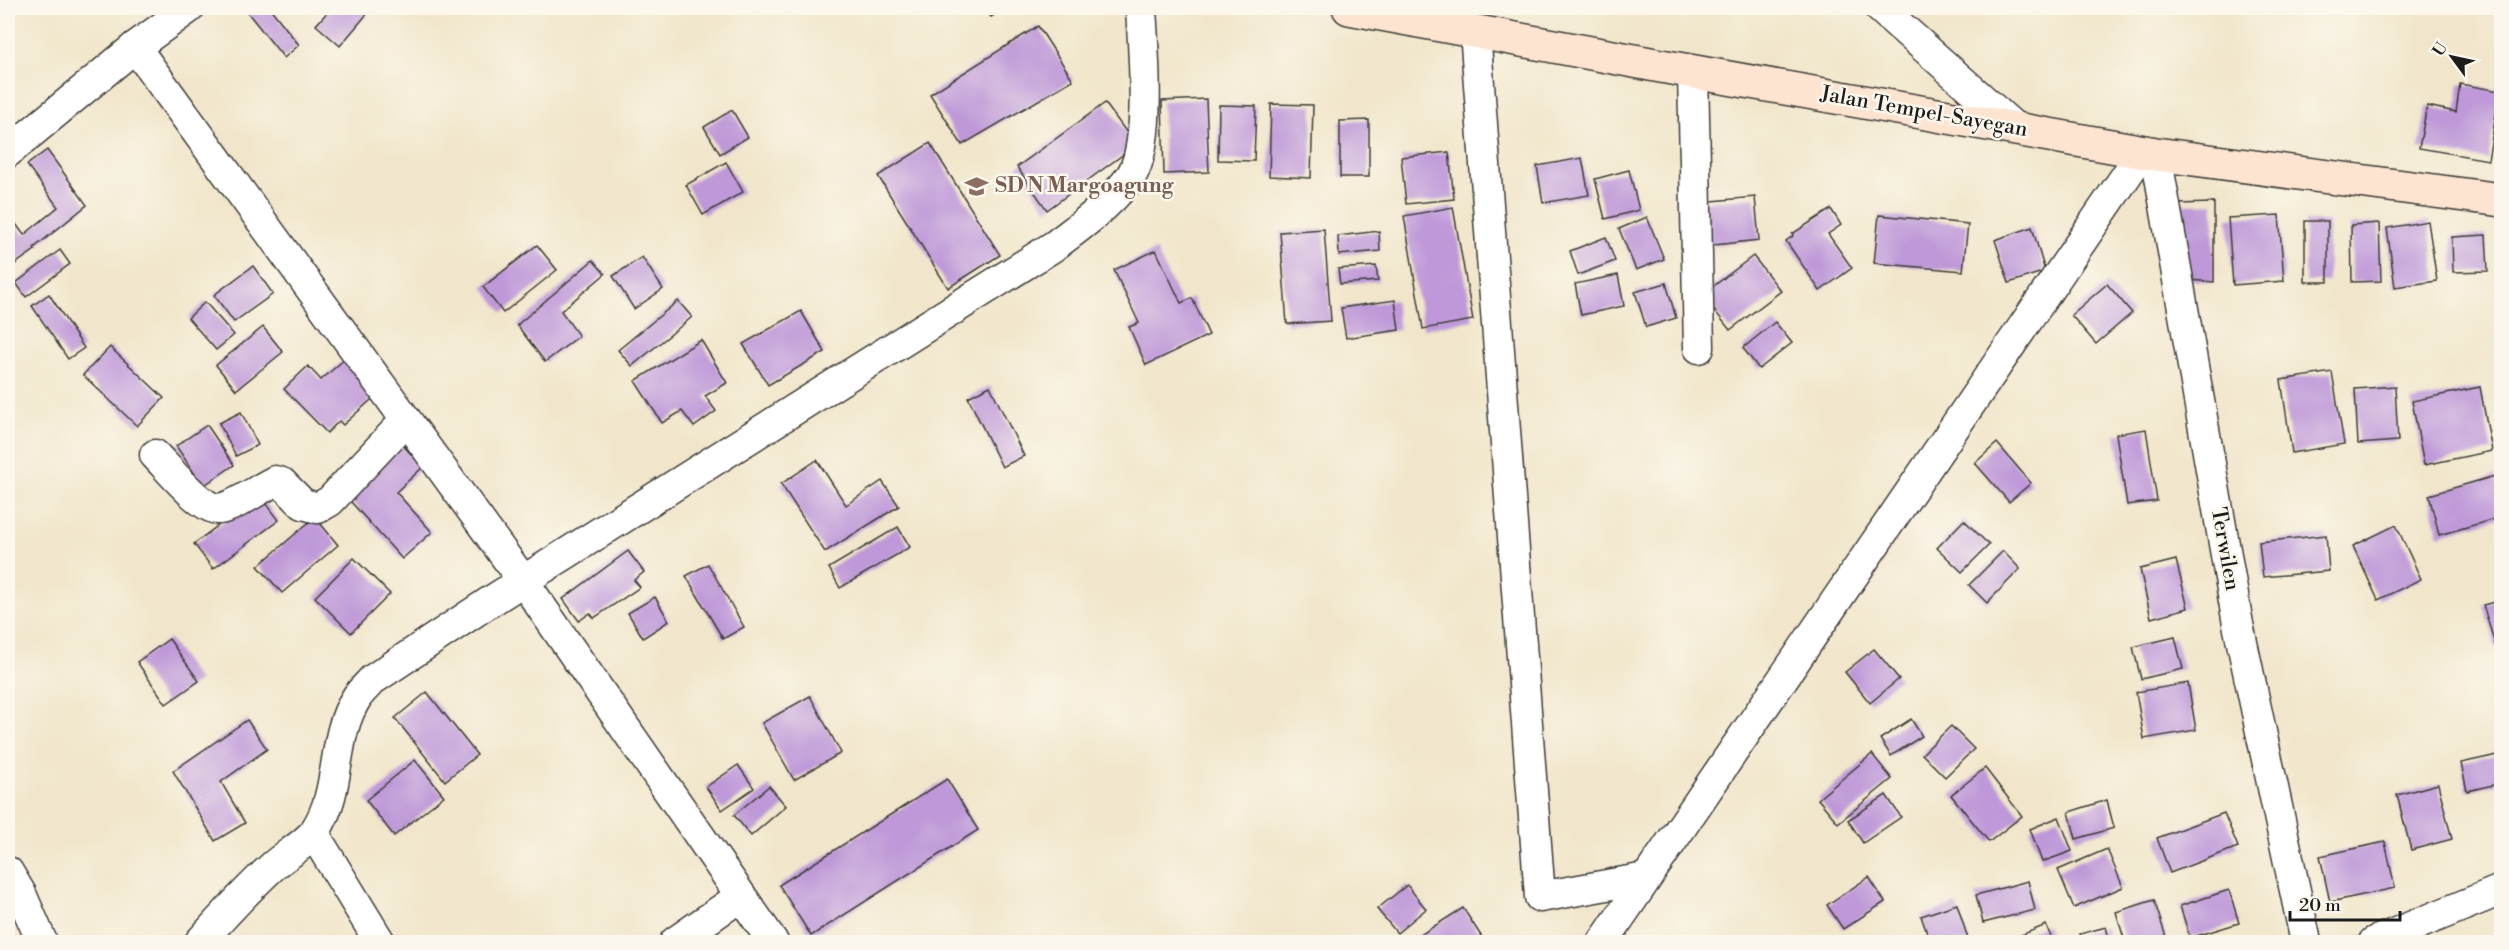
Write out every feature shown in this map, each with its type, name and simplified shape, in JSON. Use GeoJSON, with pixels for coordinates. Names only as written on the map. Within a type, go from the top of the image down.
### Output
{"type":"FeatureCollection","features":[{"type":"Feature","properties":{"kind":"main road","name":"Jalan Tempel-Sayegan"},"geometry":{"type":"LineString","coordinates":[[1349,8],[1693,72],[2150,152],[2502,200]]}},
{"type":"Feature","properties":{"kind":"street"},"geometry":{"type":"LineString","coordinates":[[8,152],[135,47],[189,8]]}},
{"type":"Feature","properties":{"kind":"street"},"geometry":{"type":"LineString","coordinates":[[200,942],[251,886],[314,834],[335,786],[340,739],[347,718],[357,696],[372,680],[1054,246],[1093,218],[1131,177],[1142,142],[1145,98],[1141,8]]}},
{"type":"Feature","properties":{"kind":"street"},"geometry":{"type":"LineString","coordinates":[[1880,8],[2015,128]]}},
{"type":"Feature","properties":{"kind":"street"},"geometry":{"type":"LineString","coordinates":[[1475,31],[1540,897],[1646,878]]}},
{"type":"Feature","properties":{"kind":"street"},"geometry":{"type":"LineString","coordinates":[[135,47],[524,582],[773,942]]}},
{"type":"Feature","properties":{"kind":"street"},"geometry":{"type":"LineString","coordinates":[[1693,72],[1699,348]]}},
{"type":"Feature","properties":{"kind":"street"},"geometry":{"type":"LineString","coordinates":[[1603,942],[2150,152]]}},
{"type":"Feature","properties":{"kind":"street","name":"Terwilen"},"geometry":{"type":"LineString","coordinates":[[2150,152],[2238,624],[2306,942]]}},
{"type":"Feature","properties":{"kind":"street"},"geometry":{"type":"LineString","coordinates":[[154,455],[199,500],[211,508],[218,510],[228,506],[274,481],[282,483],[303,504],[318,508],[330,501],[406,420]]}},
{"type":"Feature","properties":{"kind":"street"},"geometry":{"type":"LineString","coordinates":[[314,834],[380,942]]}},
{"type":"Feature","properties":{"kind":"street"},"geometry":{"type":"LineString","coordinates":[[8,872],[21,894],[42,942]]}},
{"type":"Feature","properties":{"kind":"street"},"geometry":{"type":"LineString","coordinates":[[2374,942],[2501,890]]}},
{"type":"Feature","properties":{"kind":"street"},"geometry":{"type":"LineString","coordinates":[[675,942],[741,896]]}},
{"type":"Feature","properties":{"kind":"building"},"geometry":{"type":"Polygon","coordinates":[[[244,8],[270,8],[299,45],[284,58],[244,8]]]}},
{"type":"Feature","properties":{"kind":"building"},"geometry":{"type":"Polygon","coordinates":[[[331,8],[372,8],[340,46],[316,25],[331,8]]]}},
{"type":"Feature","properties":{"kind":"building"},"geometry":{"type":"Polygon","coordinates":[[[985,8],[1005,8],[991,17],[985,8]]]}},
{"type":"Feature","properties":{"kind":"building"},"geometry":{"type":"Polygon","coordinates":[[[1038,26],[1073,80],[962,145],[930,94],[1038,26]]]}},
{"type":"Feature","properties":{"kind":"building"},"geometry":{"type":"Polygon","coordinates":[[[2460,84],[2500,91],[2488,160],[2419,148],[2427,106],[2456,112],[2460,84]]]}},
{"type":"Feature","properties":{"kind":"building"},"geometry":{"type":"Polygon","coordinates":[[[1206,99],[1209,172],[1164,174],[1162,101],[1206,99]]]}},
{"type":"Feature","properties":{"kind":"building"},"geometry":{"type":"Polygon","coordinates":[[[1105,103],[1136,145],[1047,210],[1017,167],[1105,103]]]}},
{"type":"Feature","properties":{"kind":"building"},"geometry":{"type":"Polygon","coordinates":[[[1271,104],[1313,105],[1311,178],[1269,176],[1271,104]]]}},
{"type":"Feature","properties":{"kind":"building"},"geometry":{"type":"Polygon","coordinates":[[[1219,105],[1256,106],[1254,161],[1218,160],[1219,105]]]}},
{"type":"Feature","properties":{"kind":"building"},"geometry":{"type":"Polygon","coordinates":[[[732,110],[748,137],[720,154],[704,127],[732,110]]]}},
{"type":"Feature","properties":{"kind":"building"},"geometry":{"type":"Polygon","coordinates":[[[1369,120],[1369,177],[1340,177],[1340,121],[1369,120]]]}},
{"type":"Feature","properties":{"kind":"building"},"geometry":{"type":"Polygon","coordinates":[[[930,143],[1000,255],[948,288],[878,176],[930,143]]]}},
{"type":"Feature","properties":{"kind":"building"},"geometry":{"type":"Polygon","coordinates":[[[47,150],[87,205],[34,248],[35,250],[8,269],[8,213],[24,235],[58,207],[27,165],[47,150]]]}},
{"type":"Feature","properties":{"kind":"building"},"geometry":{"type":"Polygon","coordinates":[[[1449,152],[1454,199],[1406,204],[1401,157],[1449,152]]]}},
{"type":"Feature","properties":{"kind":"building"},"geometry":{"type":"Polygon","coordinates":[[[1582,158],[1589,195],[1543,203],[1537,166],[1582,158]]]}},
{"type":"Feature","properties":{"kind":"building"},"geometry":{"type":"Polygon","coordinates":[[[726,162],[743,192],[703,215],[686,185],[726,162]]]}},
{"type":"Feature","properties":{"kind":"building"},"geometry":{"type":"Polygon","coordinates":[[[1629,170],[1639,210],[1605,219],[1595,179],[1629,170]]]}},
{"type":"Feature","properties":{"kind":"building"},"geometry":{"type":"Polygon","coordinates":[[[1755,197],[1759,240],[1705,246],[1701,202],[1755,197]]]}},
{"type":"Feature","properties":{"kind":"building"},"geometry":{"type":"Polygon","coordinates":[[[2214,203],[2214,282],[2189,280],[2176,204],[2214,203]]]}},
{"type":"Feature","properties":{"kind":"building"},"geometry":{"type":"Polygon","coordinates":[[[1453,207],[1473,320],[1423,329],[1404,216],[1453,207]]]}},
{"type":"Feature","properties":{"kind":"building"},"geometry":{"type":"Polygon","coordinates":[[[1831,209],[1841,225],[1828,234],[1852,268],[1820,291],[1786,241],[1793,236],[1792,234],[1831,209]]]}},
{"type":"Feature","properties":{"kind":"building"},"geometry":{"type":"Polygon","coordinates":[[[1879,215],[1968,224],[1963,271],[1874,263],[1879,215]]]}},
{"type":"Feature","properties":{"kind":"building"},"geometry":{"type":"Polygon","coordinates":[[[2279,215],[2284,281],[2233,285],[2228,218],[2279,215]]]}},
{"type":"Feature","properties":{"kind":"building"},"geometry":{"type":"Polygon","coordinates":[[[1647,217],[1664,259],[1636,270],[1619,229],[1647,217]]]}},
{"type":"Feature","properties":{"kind":"building"},"geometry":{"type":"Polygon","coordinates":[[[2305,221],[2328,221],[2328,282],[2305,282],[2305,221]]]}},
{"type":"Feature","properties":{"kind":"building"},"geometry":{"type":"Polygon","coordinates":[[[2428,221],[2437,281],[2395,287],[2387,228],[2428,221]]]}},
{"type":"Feature","properties":{"kind":"building"},"geometry":{"type":"Polygon","coordinates":[[[2379,223],[2381,281],[2352,282],[2351,225],[2379,223]]]}},
{"type":"Feature","properties":{"kind":"building"},"geometry":{"type":"Polygon","coordinates":[[[2032,227],[2045,271],[2009,283],[1995,240],[2032,227]]]}},
{"type":"Feature","properties":{"kind":"building"},"geometry":{"type":"Polygon","coordinates":[[[1324,229],[1331,321],[1287,324],[1280,232],[1324,229]]]}},
{"type":"Feature","properties":{"kind":"building"},"geometry":{"type":"Polygon","coordinates":[[[1379,231],[1380,251],[1339,255],[1338,236],[1379,231]]]}},
{"type":"Feature","properties":{"kind":"building"},"geometry":{"type":"Polygon","coordinates":[[[2486,235],[2488,271],[2453,272],[2452,237],[2486,235]]]}},
{"type":"Feature","properties":{"kind":"building"},"geometry":{"type":"Polygon","coordinates":[[[1606,237],[1615,261],[1578,275],[1570,251],[1606,237]]]}},
{"type":"Feature","properties":{"kind":"building"},"geometry":{"type":"Polygon","coordinates":[[[537,245],[557,270],[503,313],[483,287],[537,245]]]}},
{"type":"Feature","properties":{"kind":"building"},"geometry":{"type":"Polygon","coordinates":[[[60,250],[70,264],[26,297],[16,283],[60,250]]]}},
{"type":"Feature","properties":{"kind":"building"},"geometry":{"type":"Polygon","coordinates":[[[1156,250],[1181,303],[1192,298],[1209,335],[1146,365],[1129,327],[1139,323],[1114,270],[1156,250]]]}},
{"type":"Feature","properties":{"kind":"building"},"geometry":{"type":"Polygon","coordinates":[[[1753,256],[1781,291],[1730,330],[1702,295],[1753,256]]]}},
{"type":"Feature","properties":{"kind":"building"},"geometry":{"type":"Polygon","coordinates":[[[642,257],[663,289],[634,309],[613,276],[642,257]]]}},
{"type":"Feature","properties":{"kind":"building"},"geometry":{"type":"Polygon","coordinates":[[[593,260],[605,274],[561,311],[579,336],[545,362],[517,325],[593,260]]]}},
{"type":"Feature","properties":{"kind":"building"},"geometry":{"type":"Polygon","coordinates":[[[253,266],[273,294],[234,322],[214,295],[253,266]]]}},
{"type":"Feature","properties":{"kind":"building"},"geometry":{"type":"Polygon","coordinates":[[[1376,266],[1378,281],[1340,284],[1338,269],[1376,266]]]}},
{"type":"Feature","properties":{"kind":"building"},"geometry":{"type":"Polygon","coordinates":[[[1618,275],[1624,306],[1581,315],[1575,284],[1618,275]]]}},
{"type":"Feature","properties":{"kind":"building"},"geometry":{"type":"Polygon","coordinates":[[[1666,283],[1676,318],[1646,327],[1635,292],[1666,283]]]}},
{"type":"Feature","properties":{"kind":"building"},"geometry":{"type":"Polygon","coordinates":[[[2107,284],[2132,313],[2096,344],[2071,315],[2107,284]]]}},
{"type":"Feature","properties":{"kind":"building"},"geometry":{"type":"Polygon","coordinates":[[[49,294],[84,348],[68,359],[32,306],[49,294]]]}},
{"type":"Feature","properties":{"kind":"building"},"geometry":{"type":"Polygon","coordinates":[[[1395,300],[1399,330],[1346,338],[1341,308],[1395,300]]]}},
{"type":"Feature","properties":{"kind":"building"},"geometry":{"type":"Polygon","coordinates":[[[678,301],[692,317],[632,366],[618,350],[678,301]]]}},
{"type":"Feature","properties":{"kind":"building"},"geometry":{"type":"Polygon","coordinates":[[[205,302],[234,335],[216,350],[188,318],[205,302]]]}},
{"type":"Feature","properties":{"kind":"building"},"geometry":{"type":"Polygon","coordinates":[[[801,311],[825,352],[768,385],[743,344],[801,311]]]}},
{"type":"Feature","properties":{"kind":"building"},"geometry":{"type":"Polygon","coordinates":[[[1775,322],[1792,343],[1759,369],[1743,348],[1775,322]]]}},
{"type":"Feature","properties":{"kind":"building"},"geometry":{"type":"Polygon","coordinates":[[[263,327],[283,352],[236,390],[216,365],[263,327]]]}},
{"type":"Feature","properties":{"kind":"building"},"geometry":{"type":"Polygon","coordinates":[[[701,340],[727,383],[705,396],[716,411],[694,427],[682,411],[662,423],[635,381],[701,340]]]}},
{"type":"Feature","properties":{"kind":"building"},"geometry":{"type":"Polygon","coordinates":[[[110,347],[164,398],[137,426],[83,375],[110,347]]]}},
{"type":"Feature","properties":{"kind":"building"},"geometry":{"type":"Polygon","coordinates":[[[348,356],[380,392],[343,425],[339,421],[327,433],[284,389],[308,366],[321,380],[348,356]]]}},
{"type":"Feature","properties":{"kind":"building"},"geometry":{"type":"Polygon","coordinates":[[[2332,372],[2344,444],[2292,453],[2281,380],[2332,372]]]}},
{"type":"Feature","properties":{"kind":"building"},"geometry":{"type":"Polygon","coordinates":[[[990,386],[1024,456],[1002,467],[968,397],[990,386]]]}},
{"type":"Feature","properties":{"kind":"building"},"geometry":{"type":"Polygon","coordinates":[[[2395,386],[2398,441],[2358,444],[2355,389],[2395,386]]]}},
{"type":"Feature","properties":{"kind":"building"},"geometry":{"type":"Polygon","coordinates":[[[2480,387],[2492,451],[2424,465],[2412,401],[2480,387]]]}},
{"type":"Feature","properties":{"kind":"building"},"geometry":{"type":"Polygon","coordinates":[[[241,412],[258,445],[236,456],[219,423],[241,412]]]}},
{"type":"Feature","properties":{"kind":"building"},"geometry":{"type":"Polygon","coordinates":[[[207,425],[234,465],[203,486],[176,446],[207,425]]]}},
{"type":"Feature","properties":{"kind":"building"},"geometry":{"type":"Polygon","coordinates":[[[2146,429],[2157,501],[2127,505],[2116,434],[2146,429]]]}},
{"type":"Feature","properties":{"kind":"building"},"geometry":{"type":"Polygon","coordinates":[[[399,441],[423,467],[396,492],[432,532],[402,559],[343,493],[399,441]]]}},
{"type":"Feature","properties":{"kind":"building"},"geometry":{"type":"Polygon","coordinates":[[[1997,443],[2031,483],[2009,502],[1975,463],[1997,443]]]}},
{"type":"Feature","properties":{"kind":"building"},"geometry":{"type":"Polygon","coordinates":[[[817,460],[846,505],[882,481],[899,506],[825,552],[781,484],[817,460]]]}},
{"type":"Feature","properties":{"kind":"building"},"geometry":{"type":"Polygon","coordinates":[[[2495,476],[2502,501],[2502,517],[2439,535],[2429,495],[2495,476]]]}},
{"type":"Feature","properties":{"kind":"building"},"geometry":{"type":"Polygon","coordinates":[[[259,494],[279,520],[213,569],[194,544],[259,494]]]}},
{"type":"Feature","properties":{"kind":"building"},"geometry":{"type":"Polygon","coordinates":[[[315,517],[338,545],[282,593],[258,566],[315,517]]]}},
{"type":"Feature","properties":{"kind":"building"},"geometry":{"type":"Polygon","coordinates":[[[1964,520],[1989,545],[1962,572],[1937,548],[1964,520]]]}},
{"type":"Feature","properties":{"kind":"building"},"geometry":{"type":"Polygon","coordinates":[[[2396,525],[2421,579],[2378,600],[2353,546],[2396,525]]]}},
{"type":"Feature","properties":{"kind":"building"},"geometry":{"type":"Polygon","coordinates":[[[898,527],[910,547],[840,588],[829,568],[898,527]]]}},
{"type":"Feature","properties":{"kind":"building"},"geometry":{"type":"Polygon","coordinates":[[[2326,535],[2329,571],[2263,577],[2259,542],[2326,535]]]}},
{"type":"Feature","properties":{"kind":"building"},"geometry":{"type":"Polygon","coordinates":[[[628,551],[644,572],[634,580],[640,587],[594,618],[590,613],[579,621],[563,599],[628,551]]]}},
{"type":"Feature","properties":{"kind":"building"},"geometry":{"type":"Polygon","coordinates":[[[2003,551],[2020,569],[1987,603],[1969,585],[2003,551]]]}},
{"type":"Feature","properties":{"kind":"building"},"geometry":{"type":"Polygon","coordinates":[[[354,558],[390,594],[351,633],[315,597],[354,558]]]}},
{"type":"Feature","properties":{"kind":"building"},"geometry":{"type":"Polygon","coordinates":[[[2176,560],[2188,608],[2151,618],[2140,569],[2176,560]]]}},
{"type":"Feature","properties":{"kind":"building"},"geometry":{"type":"Polygon","coordinates":[[[708,564],[744,627],[723,639],[686,576],[708,564]]]}},
{"type":"Feature","properties":{"kind":"building"},"geometry":{"type":"Polygon","coordinates":[[[655,597],[669,621],[643,638],[628,613],[655,597]]]}},
{"type":"Feature","properties":{"kind":"building"},"geometry":{"type":"Polygon","coordinates":[[[2502,600],[2502,664],[2501,664],[2483,605],[2502,600]]]}},
{"type":"Feature","properties":{"kind":"building"},"geometry":{"type":"Polygon","coordinates":[[[2175,637],[2183,669],[2141,679],[2133,647],[2175,637]]]}},
{"type":"Feature","properties":{"kind":"building"},"geometry":{"type":"Polygon","coordinates":[[[169,639],[199,681],[166,704],[137,662],[169,639]]]}},
{"type":"Feature","properties":{"kind":"building"},"geometry":{"type":"Polygon","coordinates":[[[1874,649],[1899,679],[1870,703],[1845,672],[1874,649]]]}},
{"type":"Feature","properties":{"kind":"building"},"geometry":{"type":"Polygon","coordinates":[[[2188,683],[2196,730],[2144,739],[2136,692],[2188,683]]]}},
{"type":"Feature","properties":{"kind":"building"},"geometry":{"type":"Polygon","coordinates":[[[427,692],[477,755],[445,781],[395,718],[427,692]]]}},
{"type":"Feature","properties":{"kind":"building"},"geometry":{"type":"Polygon","coordinates":[[[810,696],[841,753],[794,780],[762,723],[810,696]]]}},
{"type":"Feature","properties":{"kind":"building"},"geometry":{"type":"Polygon","coordinates":[[[1911,719],[1922,736],[1891,756],[1880,739],[1911,719]]]}},
{"type":"Feature","properties":{"kind":"building"},"geometry":{"type":"Polygon","coordinates":[[[247,720],[267,749],[221,782],[245,823],[215,841],[173,771],[247,720]]]}},
{"type":"Feature","properties":{"kind":"building"},"geometry":{"type":"Polygon","coordinates":[[[1951,726],[1974,749],[1945,777],[1922,754],[1951,726]]]}},
{"type":"Feature","properties":{"kind":"building"},"geometry":{"type":"Polygon","coordinates":[[[1872,754],[1892,779],[1838,823],[1818,799],[1872,754]]]}},
{"type":"Feature","properties":{"kind":"building"},"geometry":{"type":"Polygon","coordinates":[[[2502,754],[2502,783],[2467,791],[2461,763],[2502,754]]]}},
{"type":"Feature","properties":{"kind":"building"},"geometry":{"type":"Polygon","coordinates":[[[415,760],[444,796],[394,836],[366,800],[415,760]]]}},
{"type":"Feature","properties":{"kind":"building"},"geometry":{"type":"Polygon","coordinates":[[[738,765],[754,788],[722,810],[706,787],[738,765]]]}},
{"type":"Feature","properties":{"kind":"building"},"geometry":{"type":"Polygon","coordinates":[[[1985,768],[2022,816],[1989,842],[1951,795],[1985,768]]]}},
{"type":"Feature","properties":{"kind":"building"},"geometry":{"type":"Polygon","coordinates":[[[947,779],[978,830],[811,936],[779,885],[947,779]]]}},
{"type":"Feature","properties":{"kind":"building"},"geometry":{"type":"Polygon","coordinates":[[[2438,784],[2452,839],[2411,850],[2397,795],[2438,784]]]}},
{"type":"Feature","properties":{"kind":"building"},"geometry":{"type":"Polygon","coordinates":[[[769,786],[786,806],[751,836],[734,815],[769,786]]]}},
{"type":"Feature","properties":{"kind":"building"},"geometry":{"type":"Polygon","coordinates":[[[1886,795],[1901,817],[1863,843],[1848,820],[1886,795]]]}},
{"type":"Feature","properties":{"kind":"building"},"geometry":{"type":"Polygon","coordinates":[[[2107,800],[2114,828],[2076,839],[2069,812],[2107,800]]]}},
{"type":"Feature","properties":{"kind":"building"},"geometry":{"type":"Polygon","coordinates":[[[2224,813],[2238,847],[2170,873],[2157,838],[2224,813]]]}},
{"type":"Feature","properties":{"kind":"building"},"geometry":{"type":"Polygon","coordinates":[[[2059,817],[2072,851],[2042,862],[2030,829],[2059,817]]]}},
{"type":"Feature","properties":{"kind":"building"},"geometry":{"type":"Polygon","coordinates":[[[2385,842],[2395,888],[2330,902],[2320,856],[2385,842]]]}},
{"type":"Feature","properties":{"kind":"building"},"geometry":{"type":"Polygon","coordinates":[[[2107,849],[2123,887],[2074,908],[2058,870],[2107,849]]]}},
{"type":"Feature","properties":{"kind":"building"},"geometry":{"type":"Polygon","coordinates":[[[1869,877],[1885,902],[1843,929],[1827,905],[1869,877]]]}},
{"type":"Feature","properties":{"kind":"building"},"geometry":{"type":"Polygon","coordinates":[[[2028,881],[2035,910],[1983,923],[1976,895],[2028,881]]]}},
{"type":"Feature","properties":{"kind":"building"},"geometry":{"type":"Polygon","coordinates":[[[1407,885],[1426,909],[1397,933],[1377,909],[1407,885]]]}},
{"type":"Feature","properties":{"kind":"building"},"geometry":{"type":"Polygon","coordinates":[[[2229,890],[2239,923],[2190,938],[2180,906],[2229,890]]]}},
{"type":"Feature","properties":{"kind":"building"},"geometry":{"type":"Polygon","coordinates":[[[2154,900],[2166,937],[2149,942],[2125,942],[2116,912],[2154,900]]]}},
{"type":"Feature","properties":{"kind":"building"},"geometry":{"type":"Polygon","coordinates":[[[8,901],[16,912],[8,924],[8,901]]]}},
{"type":"Feature","properties":{"kind":"building"},"geometry":{"type":"Polygon","coordinates":[[[1957,904],[1969,942],[1930,942],[1921,916],[1957,904]]]}},
{"type":"Feature","properties":{"kind":"building"},"geometry":{"type":"Polygon","coordinates":[[[1463,908],[1485,942],[1409,942],[1463,908]]]}},
{"type":"Feature","properties":{"kind":"building"},"geometry":{"type":"Polygon","coordinates":[[[2046,925],[2053,942],[2004,942],[2046,925]]]}},
{"type":"Feature","properties":{"kind":"building"},"geometry":{"type":"Polygon","coordinates":[[[2106,927],[2110,942],[2082,942],[2080,934],[2106,927]]]}},
{"type":"Feature","properties":{"kind":"place","name":"SD N Margoagung"},"geometry":{"type":"Point","coordinates":[977,186]}}]}
